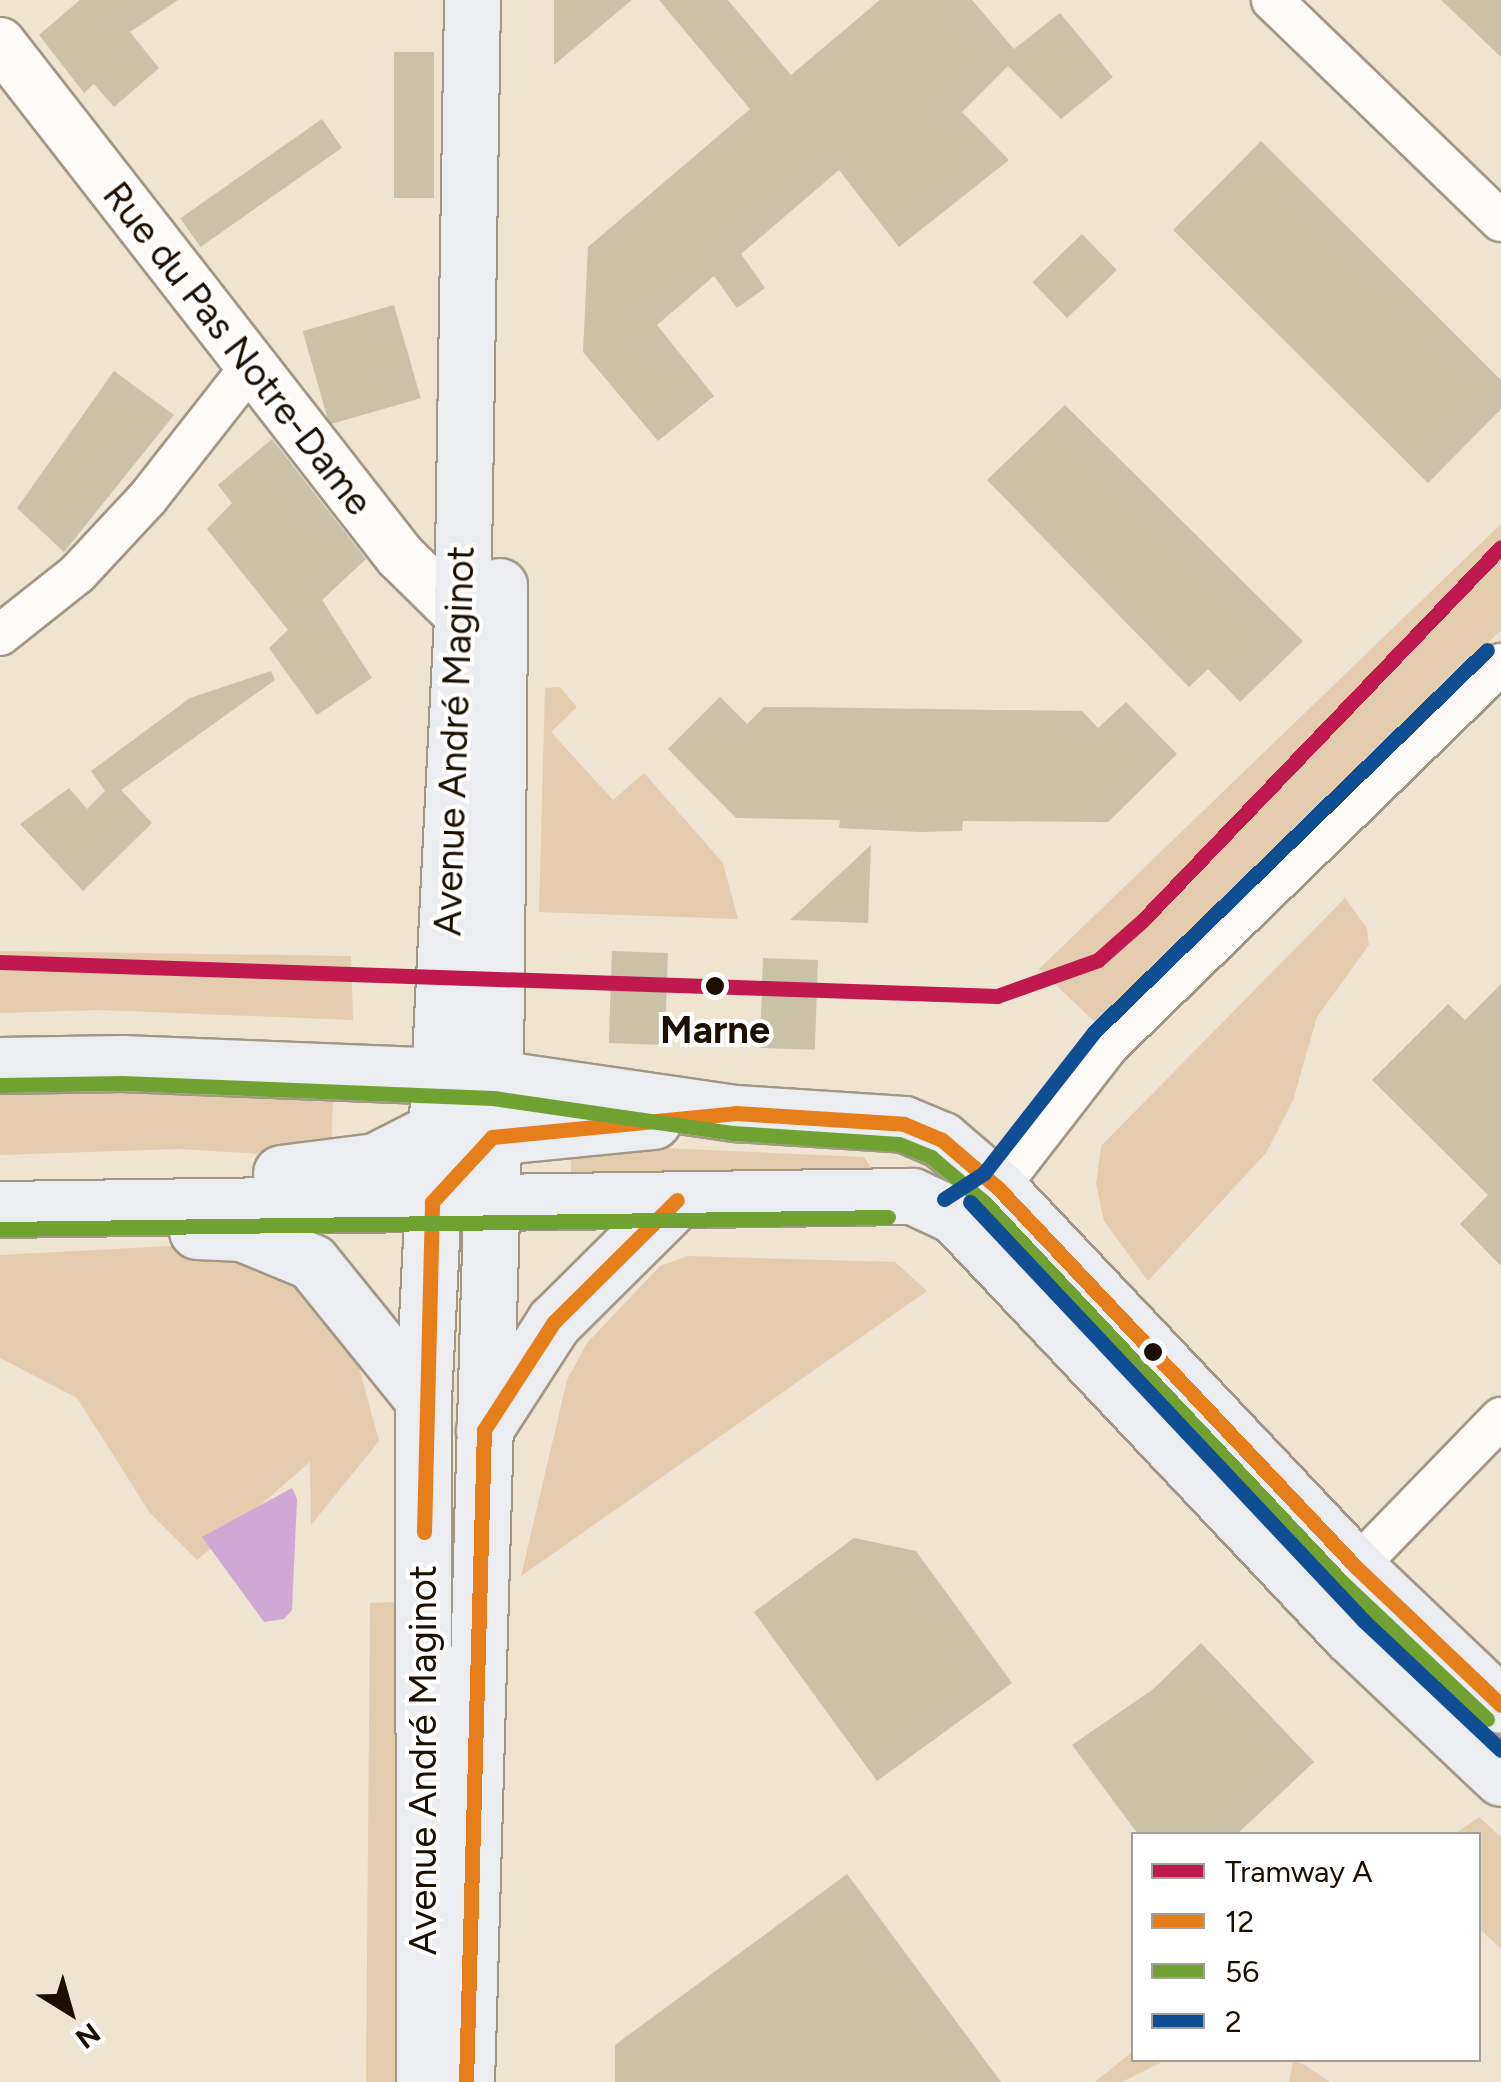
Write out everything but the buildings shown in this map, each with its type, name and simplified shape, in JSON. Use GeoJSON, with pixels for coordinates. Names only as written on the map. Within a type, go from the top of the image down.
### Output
{"type":"FeatureCollection","features":[{"type":"Feature","properties":{"kind":"main road","name":"Avenue André Maginot"},"geometry":{"type":"LineString","coordinates":[[466,2082],[495,1078],[480,618],[472,0]]}},
{"type":"Feature","properties":{"kind":"main road","name":"Avenue André Maginot"},"geometry":{"type":"LineString","coordinates":[[424,2082],[423,1400],[436,1075],[480,618],[508,0]]}},
{"type":"Feature","properties":{"kind":"main road"},"geometry":{"type":"LineString","coordinates":[[0,1065],[495,1078],[736,1113],[904,1124],[942,1140],[977,1202],[1350,1635],[1501,1778]]}},
{"type":"Feature","properties":{"kind":"main road"},"geometry":{"type":"LineString","coordinates":[[0,1197],[44,1185],[336,1170],[375,1161],[434,1131],[495,1078]]}},
{"type":"Feature","properties":{"kind":"main road"},"geometry":{"type":"LineString","coordinates":[[432,1202],[492,1137],[736,1113]]}},
{"type":"Feature","properties":{"kind":"main road"},"geometry":{"type":"LineString","coordinates":[[0,1209],[912,1196],[977,1202],[1501,1705]]}},
{"type":"Feature","properties":{"kind":"main road"},"geometry":{"type":"LineString","coordinates":[[484,1430],[554,1322],[677,1200]]}},
{"type":"Feature","properties":{"kind":"main road"},"geometry":{"type":"LineString","coordinates":[[0,1218],[242,1233],[312,1262],[423,1400]]}},
{"type":"Feature","properties":{"kind":"street"},"geometry":{"type":"LineString","coordinates":[[1272,0],[1498,212]]}},
{"type":"Feature","properties":{"kind":"street","name":"Rue du Pas Notre-Dame"},"geometry":{"type":"LineString","coordinates":[[0,43],[250,369],[400,556],[480,618]]}},
{"type":"Feature","properties":{"kind":"street"},"geometry":{"type":"LineString","coordinates":[[0,635],[77,574],[147,499],[250,369]]}},
{"type":"Feature","properties":{"kind":"street"},"geometry":{"type":"LineString","coordinates":[[977,1202],[1108,1046],[1501,664]]}},
{"type":"Feature","properties":{"kind":"street"},"geometry":{"type":"LineString","coordinates":[[1356,1567],[1501,1418]]}},
{"type":"Feature","properties":{"kind":"shaded area"},"geometry":{"type":"Polygon","coordinates":[[[1501,524],[1501,630],[1097,1024],[1039,969],[1501,524]]]}},
{"type":"Feature","properties":{"kind":"shaded area"},"geometry":{"type":"Polygon","coordinates":[[[560,687],[577,707],[551,732],[613,800],[644,773],[723,863],[738,919],[539,912],[545,688],[560,687]]]}},
{"type":"Feature","properties":{"kind":"shaded area"},"geometry":{"type":"Polygon","coordinates":[[[1345,898],[1367,928],[1369,945],[1317,1017],[1293,1100],[1266,1153],[1148,1281],[1104,1221],[1096,1184],[1101,1146],[1345,898]]]}},
{"type":"Feature","properties":{"kind":"shaded area"},"geometry":{"type":"Polygon","coordinates":[[[0,951],[351,956],[353,1020],[100,1010],[0,1013],[0,951]]]}},
{"type":"Feature","properties":{"kind":"shaded area"},"geometry":{"type":"Polygon","coordinates":[[[0,1087],[333,1098],[331,1158],[178,1149],[0,1155],[0,1087]]]}},
{"type":"Feature","properties":{"kind":"shaded area"},"geometry":{"type":"Polygon","coordinates":[[[572,1144],[864,1157],[874,1172],[755,1179],[571,1172],[572,1144]]]}},
{"type":"Feature","properties":{"kind":"shaded area"},"geometry":{"type":"Polygon","coordinates":[[[208,1244],[276,1271],[329,1323],[358,1364],[379,1441],[311,1525],[310,1462],[197,1560],[150,1513],[77,1398],[0,1358],[0,1255],[208,1244]]]}},
{"type":"Feature","properties":{"kind":"shaded area"},"geometry":{"type":"Polygon","coordinates":[[[688,1256],[895,1262],[927,1291],[521,1576],[567,1380],[587,1343],[660,1266],[688,1256]]]}},
{"type":"Feature","properties":{"kind":"shaded area"},"geometry":{"type":"Polygon","coordinates":[[[292,1488],[297,1499],[292,1610],[284,1619],[264,1622],[202,1537],[292,1488]]]}},
{"type":"Feature","properties":{"kind":"shaded area"},"geometry":{"type":"Polygon","coordinates":[[[394,1602],[398,2082],[366,2082],[370,1603],[394,1602]]]}},
{"type":"Feature","properties":{"kind":"shaded area"},"geometry":{"type":"Polygon","coordinates":[[[1479,1817],[1501,1837],[1501,1949],[1481,1930],[1481,1832],[1458,1832],[1479,1817]]]}},
{"type":"Feature","properties":{"kind":"shaded area"},"geometry":{"type":"Polygon","coordinates":[[[1131,2053],[1131,2062],[1162,2062],[1122,2082],[1095,2082],[1131,2053]]]}},
{"type":"Feature","properties":{"kind":"shaded area"},"geometry":{"type":"Polygon","coordinates":[[[1293,2062],[1296,2062],[1330,2082],[1289,2082],[1293,2062]]]}},
{"type":"Feature","properties":{"kind":"tram line","name":"A"},"geometry":{"type":"LineString","coordinates":[[0,962],[997,996],[1098,960],[1142,921],[1501,547]]}},
{"type":"Feature","properties":{"kind":"transit line","name":"2"},"geometry":{"type":"LineString","coordinates":[[944,1199],[984,1173],[1094,1032],[1487,650]]}},
{"type":"Feature","properties":{"kind":"transit line","name":"56"},"geometry":{"type":"LineString","coordinates":[[0,1085],[122,1083],[493,1098],[733,1133],[899,1144],[931,1157],[984,1202],[1341,1581],[1487,1719]]}},
{"type":"Feature","properties":{"kind":"transit line","name":"12"},"geometry":{"type":"LineString","coordinates":[[432,1202],[492,1137],[736,1113],[904,1124],[942,1140],[998,1188],[1356,1567],[1501,1705]]}},
{"type":"Feature","properties":{"kind":"transit line","name":"12"},"geometry":{"type":"LineString","coordinates":[[466,2082],[484,1430],[554,1322],[677,1200]]}},
{"type":"Feature","properties":{"kind":"transit line","name":"12"},"geometry":{"type":"LineString","coordinates":[[424,1532],[432,1202]]}},
{"type":"Feature","properties":{"kind":"transit line","name":"2"},"geometry":{"type":"LineString","coordinates":[[970,1202],[1364,1621],[1501,1750]]}},
{"type":"Feature","properties":{"kind":"transit line","name":"56"},"geometry":{"type":"LineString","coordinates":[[0,1229],[888,1217]]}},
{"type":"Feature","properties":{"kind":"place","name":"Marne"},"geometry":{"type":"Point","coordinates":[715,986]}}]}
